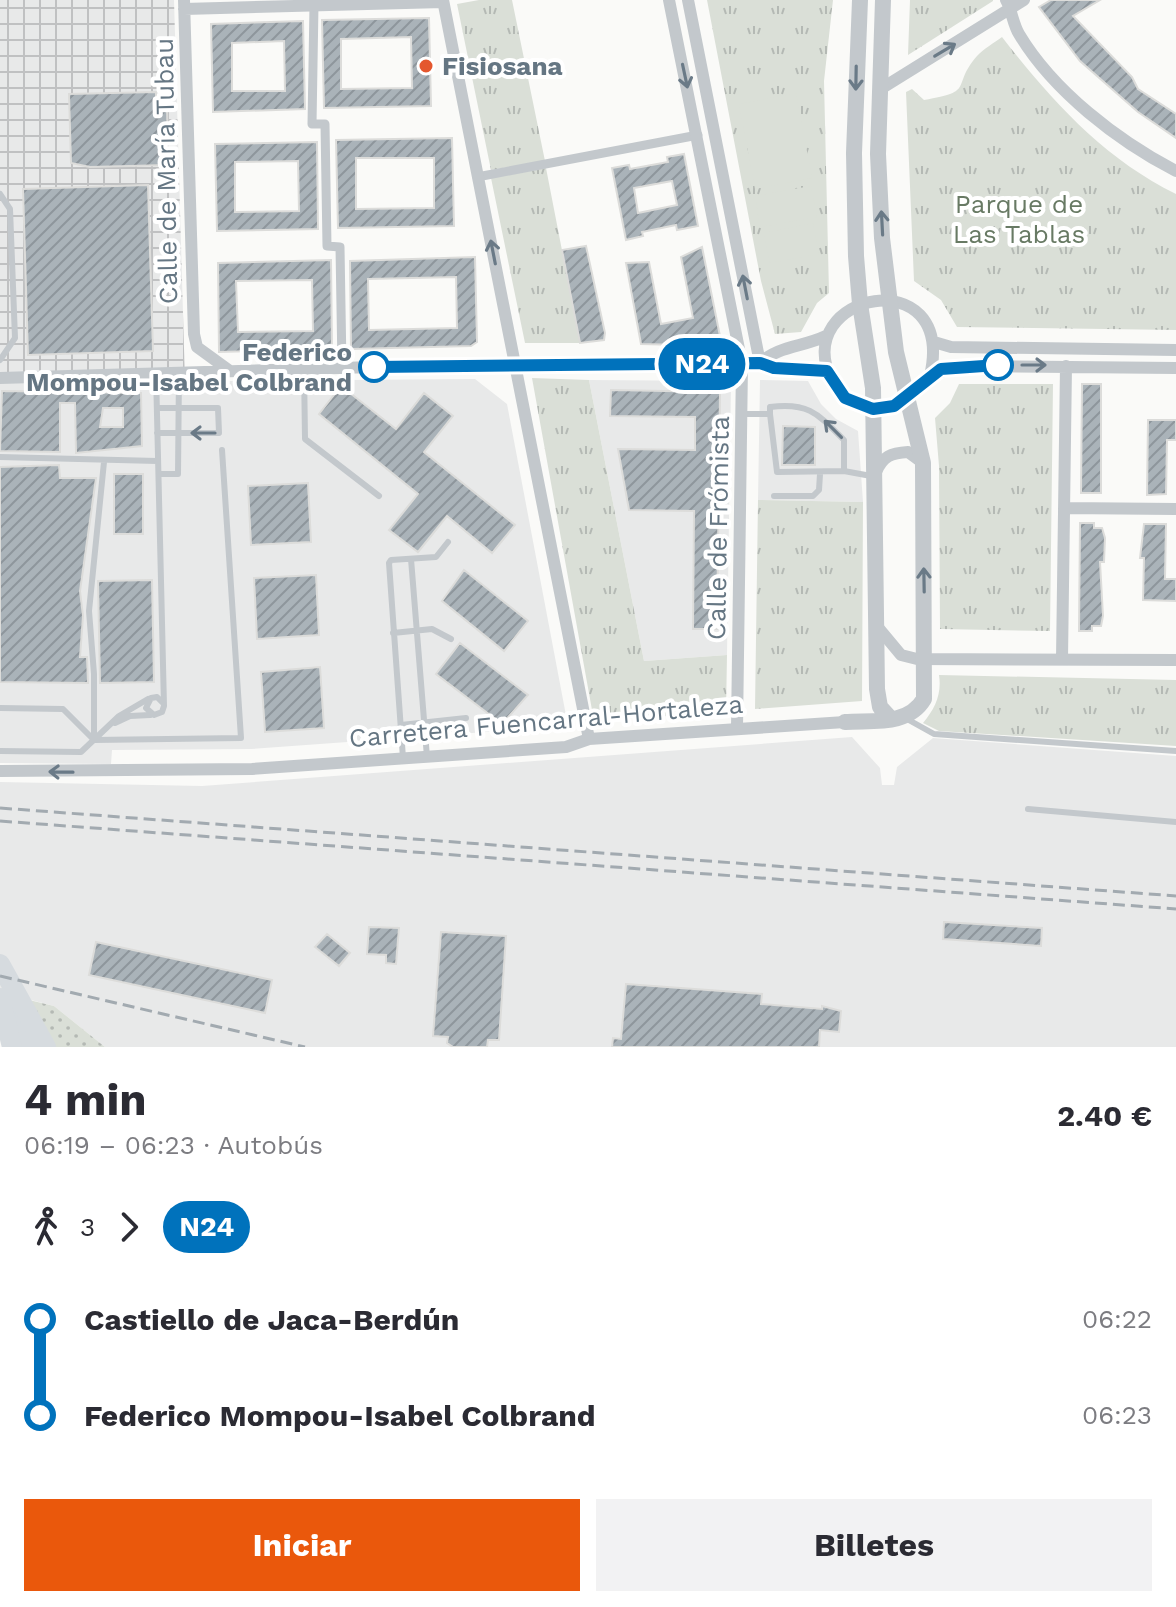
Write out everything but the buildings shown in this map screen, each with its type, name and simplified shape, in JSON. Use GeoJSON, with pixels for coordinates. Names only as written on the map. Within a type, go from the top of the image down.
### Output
{"type":"FeatureCollection","features":[{"type":"Feature","properties":{"kind":"main road"},"geometry":{"type":"LineString","coordinates":[[0,964],[12,1047]]}},
{"type":"Feature","properties":{"kind":"main road"},"geometry":{"type":"LineString","coordinates":[[9,1010],[31,1047]]}},
{"type":"Feature","properties":{"kind":"main road"},"geometry":{"type":"LineString","coordinates":[[9,1010],[44,1047]]}},
{"type":"Feature","properties":{"kind":"street","name":"Calle de Frómista"},"geometry":{"type":"LineString","coordinates":[[669,0],[742,364],[737,728]]}},
{"type":"Feature","properties":{"kind":"street"},"geometry":{"type":"LineString","coordinates":[[688,0],[760,363]]}},
{"type":"Feature","properties":{"kind":"street"},"geometry":{"type":"LineString","coordinates":[[860,0],[854,153],[860,304],[873,409],[877,689],[880,707],[898,718],[917,711],[924,699],[923,463],[906,399],[888,301],[878,154],[883,0]]}},
{"type":"Feature","properties":{"kind":"street"},"geometry":{"type":"LineString","coordinates":[[879,90],[1008,4],[1024,0]]}},
{"type":"Feature","properties":{"kind":"street"},"geometry":{"type":"LineString","coordinates":[[184,4],[314,5],[443,1],[589,739]]}},
{"type":"Feature","properties":{"kind":"street","name":"Calle de María Tubau"},"geometry":{"type":"LineString","coordinates":[[184,4],[194,334],[197,347],[230,371]]}},
{"type":"Feature","properties":{"kind":"street"},"geometry":{"type":"LineString","coordinates":[[1008,4],[1018,33],[1076,99],[1141,153],[1176,171]]}},
{"type":"Feature","properties":{"kind":"street"},"geometry":{"type":"LineString","coordinates":[[314,5],[312,124],[325,124],[327,246],[340,247],[342,367]]}},
{"type":"Feature","properties":{"kind":"street"},"geometry":{"type":"LineString","coordinates":[[477,177],[698,135]]}},
{"type":"Feature","properties":{"kind":"street"},"geometry":{"type":"LineString","coordinates":[[760,363],[774,350],[803,347],[826,336],[838,317],[860,304],[888,301],[915,306],[928,322],[934,342],[930,376]]}},
{"type":"Feature","properties":{"kind":"street"},"geometry":{"type":"LineString","coordinates":[[826,336],[827,371],[845,398],[873,409],[894,406],[941,369],[960,366],[1176,368]]}},
{"type":"Feature","properties":{"kind":"street"},"geometry":{"type":"LineString","coordinates":[[934,342],[951,347],[1176,350]]}},
{"type":"Feature","properties":{"kind":"street"},"geometry":{"type":"LineString","coordinates":[[0,378],[342,367],[760,363],[774,368],[827,371]]}},
{"type":"Feature","properties":{"kind":"street"},"geometry":{"type":"LineString","coordinates":[[1062,659],[1066,366]]}},
{"type":"Feature","properties":{"kind":"street"},"geometry":{"type":"LineString","coordinates":[[875,476],[881,460],[892,453],[908,452],[923,463]]}},
{"type":"Feature","properties":{"kind":"street"},"geometry":{"type":"LineString","coordinates":[[1064,508],[1176,509]]}},
{"type":"Feature","properties":{"kind":"street"},"geometry":{"type":"LineString","coordinates":[[876,625],[901,655],[925,658],[1176,660]]}},
{"type":"Feature","properties":{"kind":"street"},"geometry":{"type":"LineString","coordinates":[[845,722],[868,708],[877,689]]}},
{"type":"Feature","properties":{"kind":"street","name":"Carretera Fuencarral-Hortaleza"},"geometry":{"type":"LineString","coordinates":[[0,771],[252,769],[566,747],[589,739],[898,718]]}},
{"type":"Feature","properties":{"kind":"lane"},"geometry":{"type":"LineString","coordinates":[[0,194],[10,209],[15,338],[0,360]]}},
{"type":"Feature","properties":{"kind":"lane"},"geometry":{"type":"LineString","coordinates":[[304,368],[305,439],[379,496]]}},
{"type":"Feature","properties":{"kind":"lane"},"geometry":{"type":"LineString","coordinates":[[160,474],[178,474],[179,372]]}},
{"type":"Feature","properties":{"kind":"lane"},"geometry":{"type":"LineString","coordinates":[[0,751],[81,752],[115,723],[130,716],[162,712],[156,373]]}},
{"type":"Feature","properties":{"kind":"lane"},"geometry":{"type":"LineString","coordinates":[[844,471],[844,440],[819,414],[804,406],[770,407],[777,472],[820,474],[844,471],[875,476]]}},
{"type":"Feature","properties":{"kind":"lane"},"geometry":{"type":"LineString","coordinates":[[157,408],[218,408],[219,433],[157,433]]}},
{"type":"Feature","properties":{"kind":"lane"},"geometry":{"type":"LineString","coordinates":[[741,414],[770,414]]}},
{"type":"Feature","properties":{"kind":"lane"},"geometry":{"type":"LineString","coordinates":[[0,708],[63,709],[94,740],[241,738],[222,450]]}},
{"type":"Feature","properties":{"kind":"lane"},"geometry":{"type":"LineString","coordinates":[[0,457],[157,461]]}},
{"type":"Feature","properties":{"kind":"lane"},"geometry":{"type":"LineString","coordinates":[[94,740],[94,674],[89,611],[104,462]]}},
{"type":"Feature","properties":{"kind":"lane"},"geometry":{"type":"LineString","coordinates":[[774,496],[813,496],[819,490],[820,474]]}},
{"type":"Feature","properties":{"kind":"lane"},"geometry":{"type":"LineString","coordinates":[[403,758],[389,563],[391,560],[436,557],[448,542]]}},
{"type":"Feature","properties":{"kind":"lane"},"geometry":{"type":"LineString","coordinates":[[411,559],[427,757]]}},
{"type":"Feature","properties":{"kind":"lane"},"geometry":{"type":"LineString","coordinates":[[393,633],[435,629],[451,639]]}},
{"type":"Feature","properties":{"kind":"lane"},"geometry":{"type":"LineString","coordinates":[[157,697],[162,685]]}},
{"type":"Feature","properties":{"kind":"lane"},"geometry":{"type":"LineString","coordinates":[[115,723],[119,716],[157,697]]}},
{"type":"Feature","properties":{"kind":"lane"},"geometry":{"type":"LineString","coordinates":[[157,697],[163,703]]}},
{"type":"Feature","properties":{"kind":"lane"},"geometry":{"type":"LineString","coordinates":[[148,699],[146,708],[154,715]]}},
{"type":"Feature","properties":{"kind":"lane"},"geometry":{"type":"LineString","coordinates":[[401,725],[466,718]]}},
{"type":"Feature","properties":{"kind":"lane"},"geometry":{"type":"LineString","coordinates":[[898,718],[934,734],[1176,751]]}},
{"type":"Feature","properties":{"kind":"lane"},"geometry":{"type":"LineString","coordinates":[[1028,809],[1176,822]]}},
{"type":"Feature","properties":{"kind":"shaded area"},"geometry":{"type":"Polygon","coordinates":[[[0,0],[174,0],[185,383],[0,383],[0,0]]]}},
{"type":"Feature","properties":{"kind":"shaded area"},"geometry":{"type":"Polygon","coordinates":[[[475,379],[507,404],[568,726],[251,749],[112,750],[111,764],[0,763],[0,383],[475,379]]]}},
{"type":"Feature","properties":{"kind":"shaded area"},"geometry":{"type":"Polygon","coordinates":[[[589,380],[731,381],[727,655],[644,661],[589,380]]]}},
{"type":"Feature","properties":{"kind":"shaded area"},"geometry":{"type":"Polygon","coordinates":[[[760,380],[808,381],[821,404],[836,419],[858,431],[863,502],[758,500],[760,380]]]}},
{"type":"Feature","properties":{"kind":"shaded area"},"geometry":{"type":"Polygon","coordinates":[[[852,737],[880,768],[882,785],[894,785],[897,767],[933,738],[1176,756],[1176,1047],[105,1047],[54,1006],[0,992],[0,782],[202,786],[852,737]]]}},
{"type":"Feature","properties":{"kind":"green space"},"geometry":{"type":"Polygon","coordinates":[[[512,0],[545,161],[491,170],[457,4],[512,0]]]}},
{"type":"Feature","properties":{"kind":"green space"},"geometry":{"type":"Polygon","coordinates":[[[707,0],[833,0],[824,81],[829,293],[817,303],[801,332],[775,334],[761,281],[707,0]]]}},
{"type":"Feature","properties":{"kind":"green space"},"geometry":{"type":"Polygon","coordinates":[[[910,0],[993,0],[993,1],[908,55],[910,0]]]}},
{"type":"Feature","properties":{"kind":"green space","name":"Parque de Las Tablas"},"geometry":{"type":"Polygon","coordinates":[[[1002,37],[1080,126],[1125,163],[1176,194],[1176,330],[957,327],[941,300],[914,281],[906,92],[912,89],[924,100],[951,94],[960,86],[977,56],[1002,37]]]}},
{"type":"Feature","properties":{"kind":"green space"},"geometry":{"type":"Polygon","coordinates":[[[796,93],[812,178],[755,189],[739,104],[796,93]]]}},
{"type":"Feature","properties":{"kind":"green space"},"geometry":{"type":"Polygon","coordinates":[[[546,168],[580,343],[525,343],[491,178],[546,168]]]}},
{"type":"Feature","properties":{"kind":"green space"},"geometry":{"type":"Polygon","coordinates":[[[811,186],[817,217],[760,227],[755,196],[811,186]]]}},
{"type":"Feature","properties":{"kind":"green space"},"geometry":{"type":"Polygon","coordinates":[[[813,223],[819,254],[770,263],[764,233],[813,223]]]}},
{"type":"Feature","properties":{"kind":"green space"},"geometry":{"type":"Polygon","coordinates":[[[532,378],[589,380],[644,661],[727,655],[726,712],[594,721],[532,378]]]}},
{"type":"Feature","properties":{"kind":"green space"},"geometry":{"type":"Polygon","coordinates":[[[959,384],[1053,384],[1050,631],[940,629],[939,466],[935,418],[950,403],[959,384]]]}},
{"type":"Feature","properties":{"kind":"green space"},"geometry":{"type":"Polygon","coordinates":[[[758,500],[863,502],[862,701],[755,709],[758,500]]]}},
{"type":"Feature","properties":{"kind":"green space"},"geometry":{"type":"Polygon","coordinates":[[[939,675],[1176,680],[1176,746],[939,731],[923,723],[937,701],[939,675]]]}},
{"type":"Feature","properties":{"kind":"green space"},"geometry":{"type":"Polygon","coordinates":[[[25,999],[54,1006],[105,1047],[55,1047],[25,999]]]}},
{"type":"Feature","properties":{"kind":"railway"},"geometry":{"type":"LineString","coordinates":[[0,808],[1176,896]]}},
{"type":"Feature","properties":{"kind":"railway"},"geometry":{"type":"LineString","coordinates":[[0,821],[1176,909]]}},
{"type":"Feature","properties":{"kind":"railway"},"geometry":{"type":"LineString","coordinates":[[0,976],[305,1047]]}},
{"type":"Feature","properties":{"kind":"bus line","name":"N24"},"geometry":{"type":"LineString","coordinates":[[374,367],[760,363],[774,368],[827,371],[836,389],[845,398],[873,409],[894,406],[906,399],[941,369],[998,365]]}},
{"type":"Feature","properties":{"kind":"place","name":"Fisiosana"},"geometry":{"type":"Point","coordinates":[426,66]}},
{"type":"Feature","properties":{"kind":"place","name":"Federico Mompou-Isabel Colbrand"},"geometry":{"type":"Point","coordinates":[374,367]}}]}
